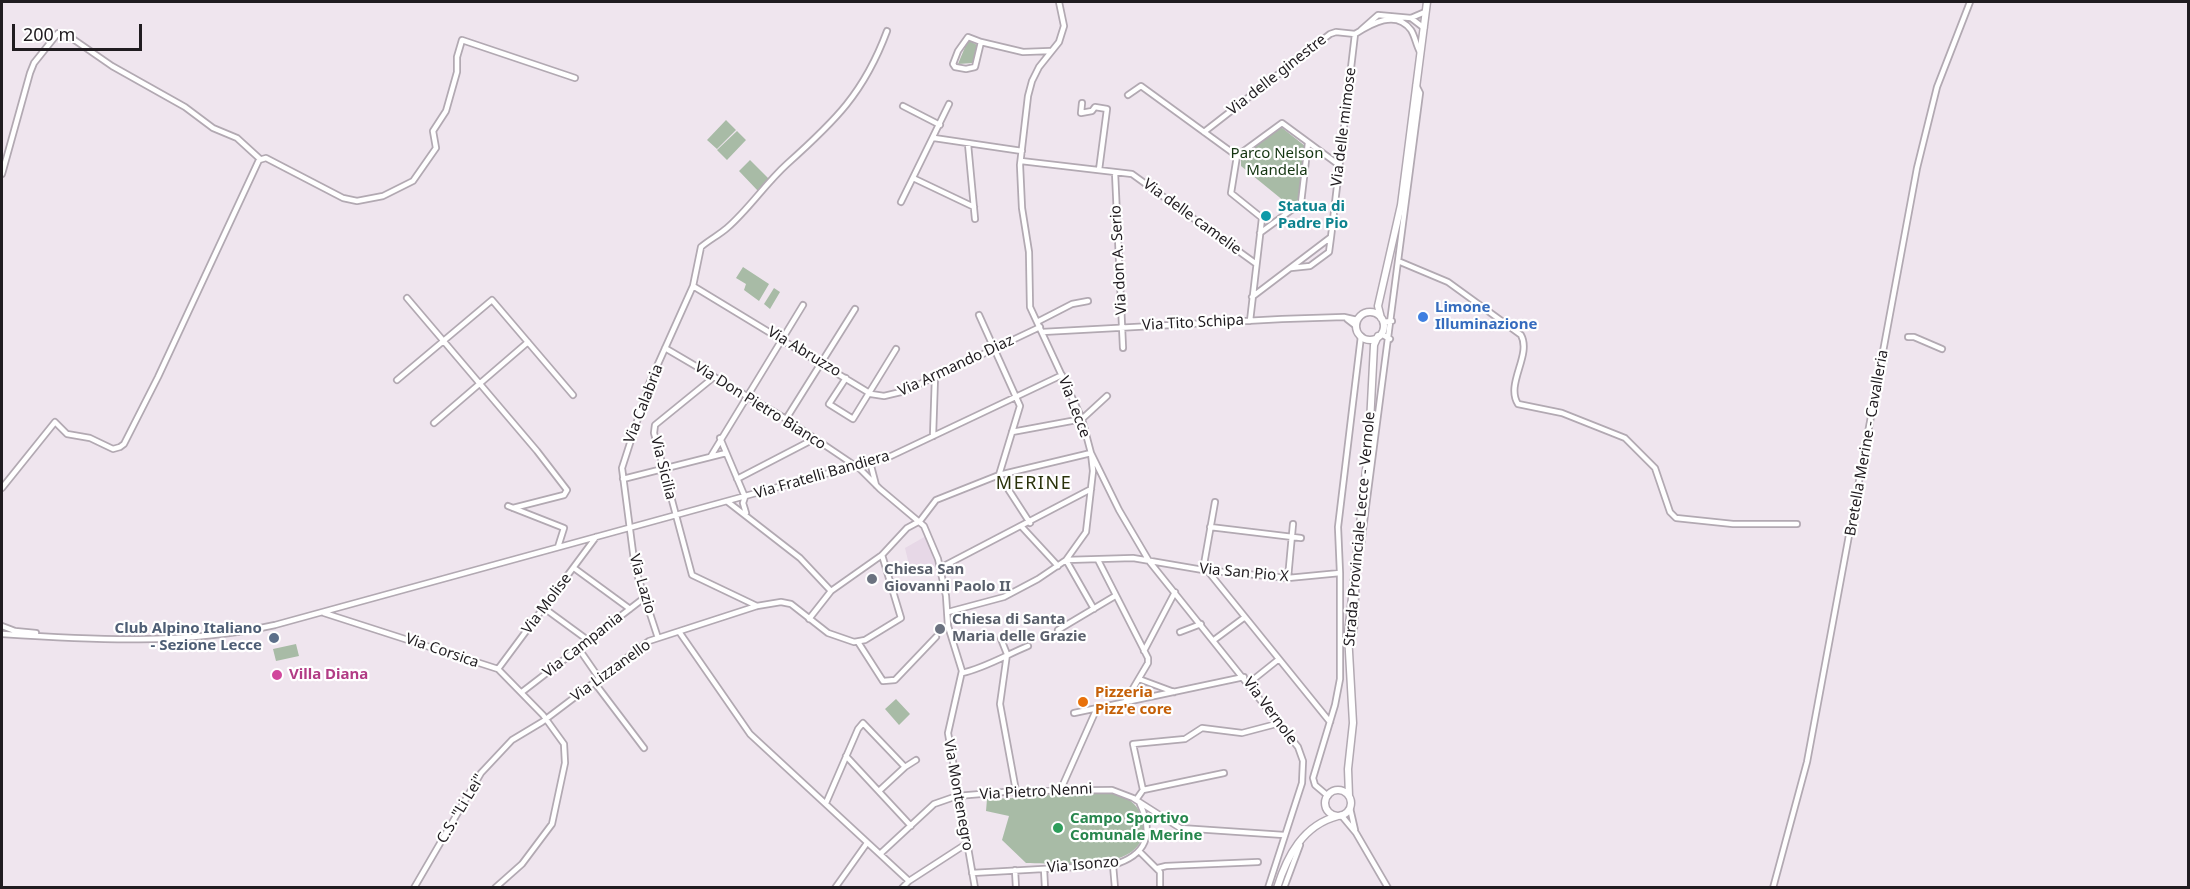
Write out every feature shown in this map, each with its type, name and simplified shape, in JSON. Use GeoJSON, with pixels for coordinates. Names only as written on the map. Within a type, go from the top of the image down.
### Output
{"type":"FeatureCollection","features":[{"type":"Feature","properties":{"kind":"main road","name":"Strada Provinciale Lecce - Vernole"},"geometry":{"type":"LineString","coordinates":[[1350,808],[1348,769],[1353,723],[1348,634],[1370,443],[1374,345],[1380,335],[1382,320],[1378,306],[1390,262],[1401,205],[1427,2]]}},
{"type":"Feature","properties":{"kind":"main road","name":"Strada Provinciale Lecce - Vernole"},"geometry":{"type":"LineString","coordinates":[[1373,360],[1357,323],[1380,294]]}},
{"type":"Feature","properties":{"kind":"main road"},"geometry":{"type":"LineString","coordinates":[[1368,312],[1382,320]]}},
{"type":"Feature","properties":{"kind":"main road"},"geometry":{"type":"LineString","coordinates":[[1363,338],[1380,335]]}},
{"type":"Feature","properties":{"kind":"main road","name":"Strada Provinciale Lecce - Vernole"},"geometry":{"type":"LineString","coordinates":[[1328,796],[1337,790],[1348,769]]}},
{"type":"Feature","properties":{"kind":"main road"},"geometry":{"type":"LineString","coordinates":[[1337,790],[1349,796]]}},
{"type":"Feature","properties":{"kind":"main road"},"geometry":{"type":"LineString","coordinates":[[1276,888],[1284,866],[1303,837],[1315,826],[1326,806],[1328,796]]}},
{"type":"Feature","properties":{"kind":"main road"},"geometry":{"type":"LineString","coordinates":[[1326,806],[1330,813],[1339,816]]}},
{"type":"Feature","properties":{"kind":"main road"},"geometry":{"type":"LineString","coordinates":[[1315,826],[1339,816],[1350,808]]}},
{"type":"Feature","properties":{"kind":"street","name":"Via Lecce"},"geometry":{"type":"LineString","coordinates":[[948,612],[1004,597],[1058,566],[1066,560],[1086,532],[1093,471],[1091,453],[1082,419],[1030,307],[1029,252],[1022,208],[1021,161],[1032,81],[1050,51],[1059,42],[1064,26],[1059,2]]}},
{"type":"Feature","properties":{"kind":"street","name":"Bretella Merine - Cavalleria"},"geometry":{"type":"LineString","coordinates":[[1773,888],[1809,750],[1920,157],[1937,87],[1970,2]]}},
{"type":"Feature","properties":{"kind":"street"},"geometry":{"type":"LineString","coordinates":[[1355,34],[1378,15],[1411,18],[1425,12]]}},
{"type":"Feature","properties":{"kind":"street"},"geometry":{"type":"LineString","coordinates":[[1411,18],[1424,28]]}},
{"type":"Feature","properties":{"kind":"street"},"geometry":{"type":"LineString","coordinates":[[1361,30],[1384,19],[1397,21],[1410,28],[1424,28]]}},
{"type":"Feature","properties":{"kind":"street"},"geometry":{"type":"LineString","coordinates":[[1410,28],[1420,54]]}},
{"type":"Feature","properties":{"kind":"street","name":"Via Calabria"},"geometry":{"type":"LineString","coordinates":[[628,529],[622,463],[649,384],[693,285],[701,247],[728,227],[853,98],[872,68],[887,31]]}},
{"type":"Feature","properties":{"kind":"street","name":"Via delle ginestre"},"geometry":{"type":"LineString","coordinates":[[1204,132],[1330,34],[1336,32],[1355,34]]}},
{"type":"Feature","properties":{"kind":"street"},"geometry":{"type":"LineString","coordinates":[[2,174],[30,73],[34,63],[58,33],[73,39],[112,66],[191,111],[213,128],[237,138],[260,159]]}},
{"type":"Feature","properties":{"kind":"street","name":"Via delle mimose"},"geometry":{"type":"LineString","coordinates":[[1330,237],[1355,34]]}},
{"type":"Feature","properties":{"kind":"street"},"geometry":{"type":"LineString","coordinates":[[981,42],[975,67],[955,68],[953,64],[963,42],[968,37],[1023,52],[1050,51]]}},
{"type":"Feature","properties":{"kind":"street"},"geometry":{"type":"LineString","coordinates":[[260,159],[266,158],[343,198],[357,201],[383,196],[413,181],[436,148],[433,131],[446,111],[462,40],[575,78]]}},
{"type":"Feature","properties":{"kind":"street"},"geometry":{"type":"LineString","coordinates":[[1354,632],[1358,568],[1379,393],[1390,339],[1420,93],[1416,85]]}},
{"type":"Feature","properties":{"kind":"street"},"geometry":{"type":"LineString","coordinates":[[1128,95],[1141,86],[1237,156]]}},
{"type":"Feature","properties":{"kind":"street"},"geometry":{"type":"LineString","coordinates":[[1082,103],[1081,113],[1092,111],[1095,107],[1107,109],[1099,170]]}},
{"type":"Feature","properties":{"kind":"street"},"geometry":{"type":"LineString","coordinates":[[901,202],[949,104]]}},
{"type":"Feature","properties":{"kind":"street"},"geometry":{"type":"LineString","coordinates":[[903,106],[940,124]]}},
{"type":"Feature","properties":{"kind":"street"},"geometry":{"type":"LineString","coordinates":[[1250,321],[1262,218],[1231,193],[1237,156],[1282,123],[1338,165]]}},
{"type":"Feature","properties":{"kind":"street"},"geometry":{"type":"LineString","coordinates":[[934,138],[1022,151]]}},
{"type":"Feature","properties":{"kind":"street"},"geometry":{"type":"LineString","coordinates":[[1260,234],[1301,203],[1308,143]]}},
{"type":"Feature","properties":{"kind":"street"},"geometry":{"type":"LineString","coordinates":[[968,144],[975,219]]}},
{"type":"Feature","properties":{"kind":"street"},"geometry":{"type":"LineString","coordinates":[[2,488],[55,422],[68,434],[90,438],[113,449],[124,444],[158,377],[260,159]]}},
{"type":"Feature","properties":{"kind":"street","name":"Via delle camelie"},"geometry":{"type":"LineString","coordinates":[[1021,161],[1136,176],[1255,263]]}},
{"type":"Feature","properties":{"kind":"street","name":"Via don A. Serio"},"geometry":{"type":"LineString","coordinates":[[1115,172],[1123,348]]}},
{"type":"Feature","properties":{"kind":"street"},"geometry":{"type":"LineString","coordinates":[[914,178],[974,207]]}},
{"type":"Feature","properties":{"kind":"street"},"geometry":{"type":"LineString","coordinates":[[1290,268],[1310,266],[1329,252],[1330,237]]}},
{"type":"Feature","properties":{"kind":"street"},"geometry":{"type":"LineString","coordinates":[[1252,297],[1330,237]]}},
{"type":"Feature","properties":{"kind":"street"},"geometry":{"type":"LineString","coordinates":[[1398,261],[1448,282],[1520,333],[1524,342],[1515,396],[1518,404],[1555,411],[1625,438],[1655,468],[1670,512],[1676,518],[1733,524],[1797,524]]}},
{"type":"Feature","properties":{"kind":"street","name":"Via Abruzzo"},"geometry":{"type":"LineString","coordinates":[[693,285],[870,393]]}},
{"type":"Feature","properties":{"kind":"street"},"geometry":{"type":"LineString","coordinates":[[407,298],[567,490],[564,495],[510,507],[564,528],[558,547]]}},
{"type":"Feature","properties":{"kind":"street"},"geometry":{"type":"LineString","coordinates":[[397,380],[492,300],[573,395]]}},
{"type":"Feature","properties":{"kind":"street","name":"Via Armando Diaz"},"geometry":{"type":"LineString","coordinates":[[870,393],[884,396],[898,394],[1040,327],[1072,304],[1088,301]]}},
{"type":"Feature","properties":{"kind":"street"},"geometry":{"type":"LineString","coordinates":[[711,456],[803,305]]}},
{"type":"Feature","properties":{"kind":"street"},"geometry":{"type":"LineString","coordinates":[[786,419],[855,309]]}},
{"type":"Feature","properties":{"kind":"street"},"geometry":{"type":"LineString","coordinates":[[979,315],[1020,406],[1000,475],[1030,523]]}},
{"type":"Feature","properties":{"kind":"street","name":"Via Tito Schipa"},"geometry":{"type":"LineString","coordinates":[[1040,327],[1122,327],[1344,317],[1357,323]]}},
{"type":"Feature","properties":{"kind":"street"},"geometry":{"type":"LineString","coordinates":[[1382,320],[1392,321]]}},
{"type":"Feature","properties":{"kind":"street"},"geometry":{"type":"LineString","coordinates":[[1380,335],[1390,339]]}},
{"type":"Feature","properties":{"kind":"street"},"geometry":{"type":"LineString","coordinates":[[1908,337],[1914,337],[1942,349]]}},
{"type":"Feature","properties":{"kind":"street"},"geometry":{"type":"LineString","coordinates":[[1328,796],[1315,785],[1315,770],[1340,679],[1338,527],[1363,338]]}},
{"type":"Feature","properties":{"kind":"street"},"geometry":{"type":"LineString","coordinates":[[434,423],[528,342]]}},
{"type":"Feature","properties":{"kind":"street","name":"Via Don Pietro Bianco"},"geometry":{"type":"LineString","coordinates":[[665,348],[815,438],[854,467],[866,473],[876,486],[920,521]]}},
{"type":"Feature","properties":{"kind":"street"},"geometry":{"type":"LineString","coordinates":[[846,378],[829,404],[853,419],[896,349]]}},
{"type":"Feature","properties":{"kind":"street","name":"Via Fratelli Bandiera"},"geometry":{"type":"LineString","coordinates":[[65,637],[140,639],[218,636],[322,612],[891,456],[1062,375]]}},
{"type":"Feature","properties":{"kind":"street","name":"Via Sicilia"},"geometry":{"type":"LineString","coordinates":[[714,377],[655,425],[654,433],[692,575],[757,606]]}},
{"type":"Feature","properties":{"kind":"street"},"geometry":{"type":"LineString","coordinates":[[933,436],[935,377]]}},
{"type":"Feature","properties":{"kind":"street"},"geometry":{"type":"LineString","coordinates":[[1012,432],[1082,419],[1107,396]]}},
{"type":"Feature","properties":{"kind":"street"},"geometry":{"type":"LineString","coordinates":[[720,438],[745,497],[744,509],[747,516]]}},
{"type":"Feature","properties":{"kind":"street"},"geometry":{"type":"LineString","coordinates":[[737,479],[815,438]]}},
{"type":"Feature","properties":{"kind":"street"},"geometry":{"type":"LineString","coordinates":[[623,479],[726,453]]}},
{"type":"Feature","properties":{"kind":"street"},"geometry":{"type":"LineString","coordinates":[[809,619],[831,591],[882,555],[908,528],[920,521],[936,500],[1000,475],[1091,453]]}},
{"type":"Feature","properties":{"kind":"street","name":"Via Vernole"},"geometry":{"type":"LineString","coordinates":[[1091,453],[1119,510],[1148,560],[1249,683],[1298,747],[1304,768],[1301,791],[1284,835],[1268,888]]}},
{"type":"Feature","properties":{"kind":"street"},"geometry":{"type":"LineString","coordinates":[[870,462],[876,486]]}},
{"type":"Feature","properties":{"kind":"street"},"geometry":{"type":"LineString","coordinates":[[940,568],[1030,523],[1091,489]]}},
{"type":"Feature","properties":{"kind":"street"},"geometry":{"type":"LineString","coordinates":[[728,502],[800,558],[831,591]]}},
{"type":"Feature","properties":{"kind":"street"},"geometry":{"type":"LineString","coordinates":[[1215,502],[1205,570],[1330,722]]}},
{"type":"Feature","properties":{"kind":"street"},"geometry":{"type":"LineString","coordinates":[[920,521],[932,541],[940,568],[948,612],[948,627],[962,673],[979,669],[1007,654],[1029,646]]}},
{"type":"Feature","properties":{"kind":"street"},"geometry":{"type":"LineString","coordinates":[[1288,578],[1293,524]]}},
{"type":"Feature","properties":{"kind":"street"},"geometry":{"type":"LineString","coordinates":[[1022,527],[1058,566]]}},
{"type":"Feature","properties":{"kind":"street"},"geometry":{"type":"LineString","coordinates":[[1210,527],[1301,538]]}},
{"type":"Feature","properties":{"kind":"street","name":"Via Lazio"},"geometry":{"type":"LineString","coordinates":[[628,529],[635,568],[658,638]]}},
{"type":"Feature","properties":{"kind":"street","name":"Via Molise"},"geometry":{"type":"LineString","coordinates":[[498,669],[596,537]]}},
{"type":"Feature","properties":{"kind":"street"},"geometry":{"type":"LineString","coordinates":[[882,555],[901,618],[858,642],[883,681],[895,680],[936,637]]}},
{"type":"Feature","properties":{"kind":"street"},"geometry":{"type":"LineString","coordinates":[[1094,609],[1066,560],[1133,558],[1148,560]]}},
{"type":"Feature","properties":{"kind":"street"},"geometry":{"type":"LineString","coordinates":[[1098,560],[1148,663],[1125,702]]}},
{"type":"Feature","properties":{"kind":"street","name":"Via San Pio X"},"geometry":{"type":"LineString","coordinates":[[1148,560],[1205,570],[1288,578],[1340,573]]}},
{"type":"Feature","properties":{"kind":"street"},"geometry":{"type":"LineString","coordinates":[[574,568],[630,609]]}},
{"type":"Feature","properties":{"kind":"street"},"geometry":{"type":"LineString","coordinates":[[1144,651],[1175,592]]}},
{"type":"Feature","properties":{"kind":"street"},"geometry":{"type":"LineString","coordinates":[[1058,630],[1115,596]]}},
{"type":"Feature","properties":{"kind":"street","name":"Via Campania"},"geometry":{"type":"LineString","coordinates":[[522,692],[644,598]]}},
{"type":"Feature","properties":{"kind":"street","name":"Via Lizzanello"},"geometry":{"type":"LineString","coordinates":[[546,717],[649,641],[680,633],[757,606],[791,603],[828,633],[858,642]]}},
{"type":"Feature","properties":{"kind":"street"},"geometry":{"type":"LineString","coordinates":[[544,608],[589,641]]}},
{"type":"Feature","properties":{"kind":"street","name":"Via Corsica"},"geometry":{"type":"LineString","coordinates":[[322,612],[498,669],[546,717],[564,744],[565,763],[552,824],[522,864],[495,888]]}},
{"type":"Feature","properties":{"kind":"street"},"geometry":{"type":"LineString","coordinates":[[1214,640],[1245,616]]}},
{"type":"Feature","properties":{"kind":"street"},"geometry":{"type":"LineString","coordinates":[[1180,632],[1201,624]]}},
{"type":"Feature","properties":{"kind":"street"},"geometry":{"type":"LineString","coordinates":[[2,626],[15,631],[65,637]]}},
{"type":"Feature","properties":{"kind":"street"},"geometry":{"type":"LineString","coordinates":[[680,633],[750,734],[909,881]]}},
{"type":"Feature","properties":{"kind":"street"},"geometry":{"type":"LineString","coordinates":[[2,634],[65,637]]}},
{"type":"Feature","properties":{"kind":"street"},"geometry":{"type":"LineString","coordinates":[[1001,639],[1007,654],[1000,704],[1016,791]]}},
{"type":"Feature","properties":{"kind":"street"},"geometry":{"type":"LineString","coordinates":[[579,649],[599,678]]}},
{"type":"Feature","properties":{"kind":"street"},"geometry":{"type":"LineString","coordinates":[[1249,683],[1279,659]]}},
{"type":"Feature","properties":{"kind":"street","name":"Via Montenegro"},"geometry":{"type":"LineString","coordinates":[[962,673],[948,733],[957,796],[975,888]]}},
{"type":"Feature","properties":{"kind":"street"},"geometry":{"type":"LineString","coordinates":[[1074,713],[1244,677]]}},
{"type":"Feature","properties":{"kind":"street"},"geometry":{"type":"LineString","coordinates":[[1139,679],[1174,692]]}},
{"type":"Feature","properties":{"kind":"street"},"geometry":{"type":"LineString","coordinates":[[594,682],[644,748]]}},
{"type":"Feature","properties":{"kind":"street"},"geometry":{"type":"LineString","coordinates":[[1061,789],[1097,708]]}},
{"type":"Feature","properties":{"kind":"street","name":"C.S. \"Li Lei\""},"geometry":{"type":"LineString","coordinates":[[414,888],[481,773],[512,740],[546,717]]}},
{"type":"Feature","properties":{"kind":"street"},"geometry":{"type":"LineString","coordinates":[[826,803],[858,729],[863,723],[905,767]]}},
{"type":"Feature","properties":{"kind":"street"},"geometry":{"type":"LineString","coordinates":[[1138,802],[1143,790],[1133,744],[1185,739],[1202,728],[1242,733],[1280,723]]}},
{"type":"Feature","properties":{"kind":"street"},"geometry":{"type":"LineString","coordinates":[[846,756],[911,826]]}},
{"type":"Feature","properties":{"kind":"street"},"geometry":{"type":"LineString","coordinates":[[879,791],[916,760]]}},
{"type":"Feature","properties":{"kind":"street"},"geometry":{"type":"LineString","coordinates":[[1143,790],[1224,773]]}},
{"type":"Feature","properties":{"kind":"street","name":"Via Pietro Nenni"},"geometry":{"type":"LineString","coordinates":[[880,854],[934,804],[957,796],[1016,791],[1112,790],[1138,802],[1180,828],[1284,835]]}},
{"type":"Feature","properties":{"kind":"street","name":"Via Isonzo"},"geometry":{"type":"LineString","coordinates":[[972,873],[1113,865],[1126,861],[1139,851],[1148,831],[1138,802]]}},
{"type":"Feature","properties":{"kind":"street"},"geometry":{"type":"LineString","coordinates":[[1350,808],[1356,833]]}},
{"type":"Feature","properties":{"kind":"street"},"geometry":{"type":"LineString","coordinates":[[1339,816],[1356,833],[1388,888]]}},
{"type":"Feature","properties":{"kind":"street"},"geometry":{"type":"LineString","coordinates":[[1284,888],[1303,837]]}},
{"type":"Feature","properties":{"kind":"street"},"geometry":{"type":"LineString","coordinates":[[835,888],[867,843]]}},
{"type":"Feature","properties":{"kind":"street"},"geometry":{"type":"LineString","coordinates":[[902,888],[909,881],[966,844]]}},
{"type":"Feature","properties":{"kind":"street"},"geometry":{"type":"LineString","coordinates":[[1139,851],[1158,868],[1160,888]]}},
{"type":"Feature","properties":{"kind":"street"},"geometry":{"type":"LineString","coordinates":[[1158,868],[1258,862]]}},
{"type":"Feature","properties":{"kind":"street"},"geometry":{"type":"LineString","coordinates":[[1113,865],[1115,888]]}},
{"type":"Feature","properties":{"kind":"street"},"geometry":{"type":"LineString","coordinates":[[1044,868],[1045,888]]}},
{"type":"Feature","properties":{"kind":"street"},"geometry":{"type":"LineString","coordinates":[[1015,870],[1016,888]]}},
{"type":"Feature","properties":{"kind":"shaded area"},"geometry":{"type":"Polygon","coordinates":[[[926,536],[936,567],[911,573],[905,548],[926,536]]]}},
{"type":"Feature","properties":{"kind":"green space"},"geometry":{"type":"Polygon","coordinates":[[[968,40],[977,45],[973,63],[958,64],[968,40]]]}},
{"type":"Feature","properties":{"kind":"green space"},"geometry":{"type":"Polygon","coordinates":[[[726,120],[736,130],[717,149],[707,140],[726,120]]]}},
{"type":"Feature","properties":{"kind":"green space","name":"Parco Nelson Mandela"},"geometry":{"type":"Polygon","coordinates":[[[1281,127],[1305,146],[1298,200],[1290,206],[1241,166],[1241,157],[1281,127]]]}},
{"type":"Feature","properties":{"kind":"green space"},"geometry":{"type":"Polygon","coordinates":[[[737,131],[746,140],[727,160],[717,150],[737,131]]]}},
{"type":"Feature","properties":{"kind":"green space"},"geometry":{"type":"Polygon","coordinates":[[[750,160],[769,179],[758,191],[739,171],[750,160]]]}},
{"type":"Feature","properties":{"kind":"green space"},"geometry":{"type":"Polygon","coordinates":[[[743,267],[769,284],[759,301],[744,290],[746,284],[736,278],[743,267]]]}},
{"type":"Feature","properties":{"kind":"green space"},"geometry":{"type":"Polygon","coordinates":[[[774,288],[780,292],[770,309],[764,304],[774,288]]]}},
{"type":"Feature","properties":{"kind":"green space"},"geometry":{"type":"Polygon","coordinates":[[[296,644],[299,656],[276,661],[273,649],[296,644]]]}},
{"type":"Feature","properties":{"kind":"green space"},"geometry":{"type":"Polygon","coordinates":[[[896,699],[910,714],[899,725],[885,709],[896,699]]]}},
{"type":"Feature","properties":{"kind":"green space","name":"Campo Sportivo Comunale Merine"},"geometry":{"type":"Polygon","coordinates":[[[1116,793],[1130,800],[1140,812],[1143,823],[1141,840],[1132,851],[1118,859],[1100,862],[1026,863],[1002,840],[1009,816],[986,811],[987,799],[1014,798],[1015,795],[1116,793]]]}},
{"type":"Feature","properties":{"kind":"place","name":"Statua di Padre Pio"},"geometry":{"type":"Point","coordinates":[1266,216]}},
{"type":"Feature","properties":{"kind":"place","name":"Limone Illuminazione"},"geometry":{"type":"Point","coordinates":[1423,317]}},
{"type":"Feature","properties":{"kind":"place","name":"Chiesa San Giovanni Paolo II"},"geometry":{"type":"Point","coordinates":[872,579]}},
{"type":"Feature","properties":{"kind":"place","name":"Chiesa di Santa Maria delle Grazie"},"geometry":{"type":"Point","coordinates":[940,629]}},
{"type":"Feature","properties":{"kind":"place","name":"Club Alpino Italiano - Sezione Lecce"},"geometry":{"type":"Point","coordinates":[274,638]}},
{"type":"Feature","properties":{"kind":"place","name":"Villa Diana"},"geometry":{"type":"Point","coordinates":[277,675]}},
{"type":"Feature","properties":{"kind":"place","name":"Pizzeria Pizz'e core"},"geometry":{"type":"Point","coordinates":[1083,702]}},
{"type":"Feature","properties":{"kind":"place","name":"Campo Sportivo Comunale Merine"},"geometry":{"type":"Point","coordinates":[1058,828]}},
{"type":"Feature","properties":{"kind":"district","name":"MERINE"},"geometry":{"type":"Point","coordinates":[1034,484]}}]}
